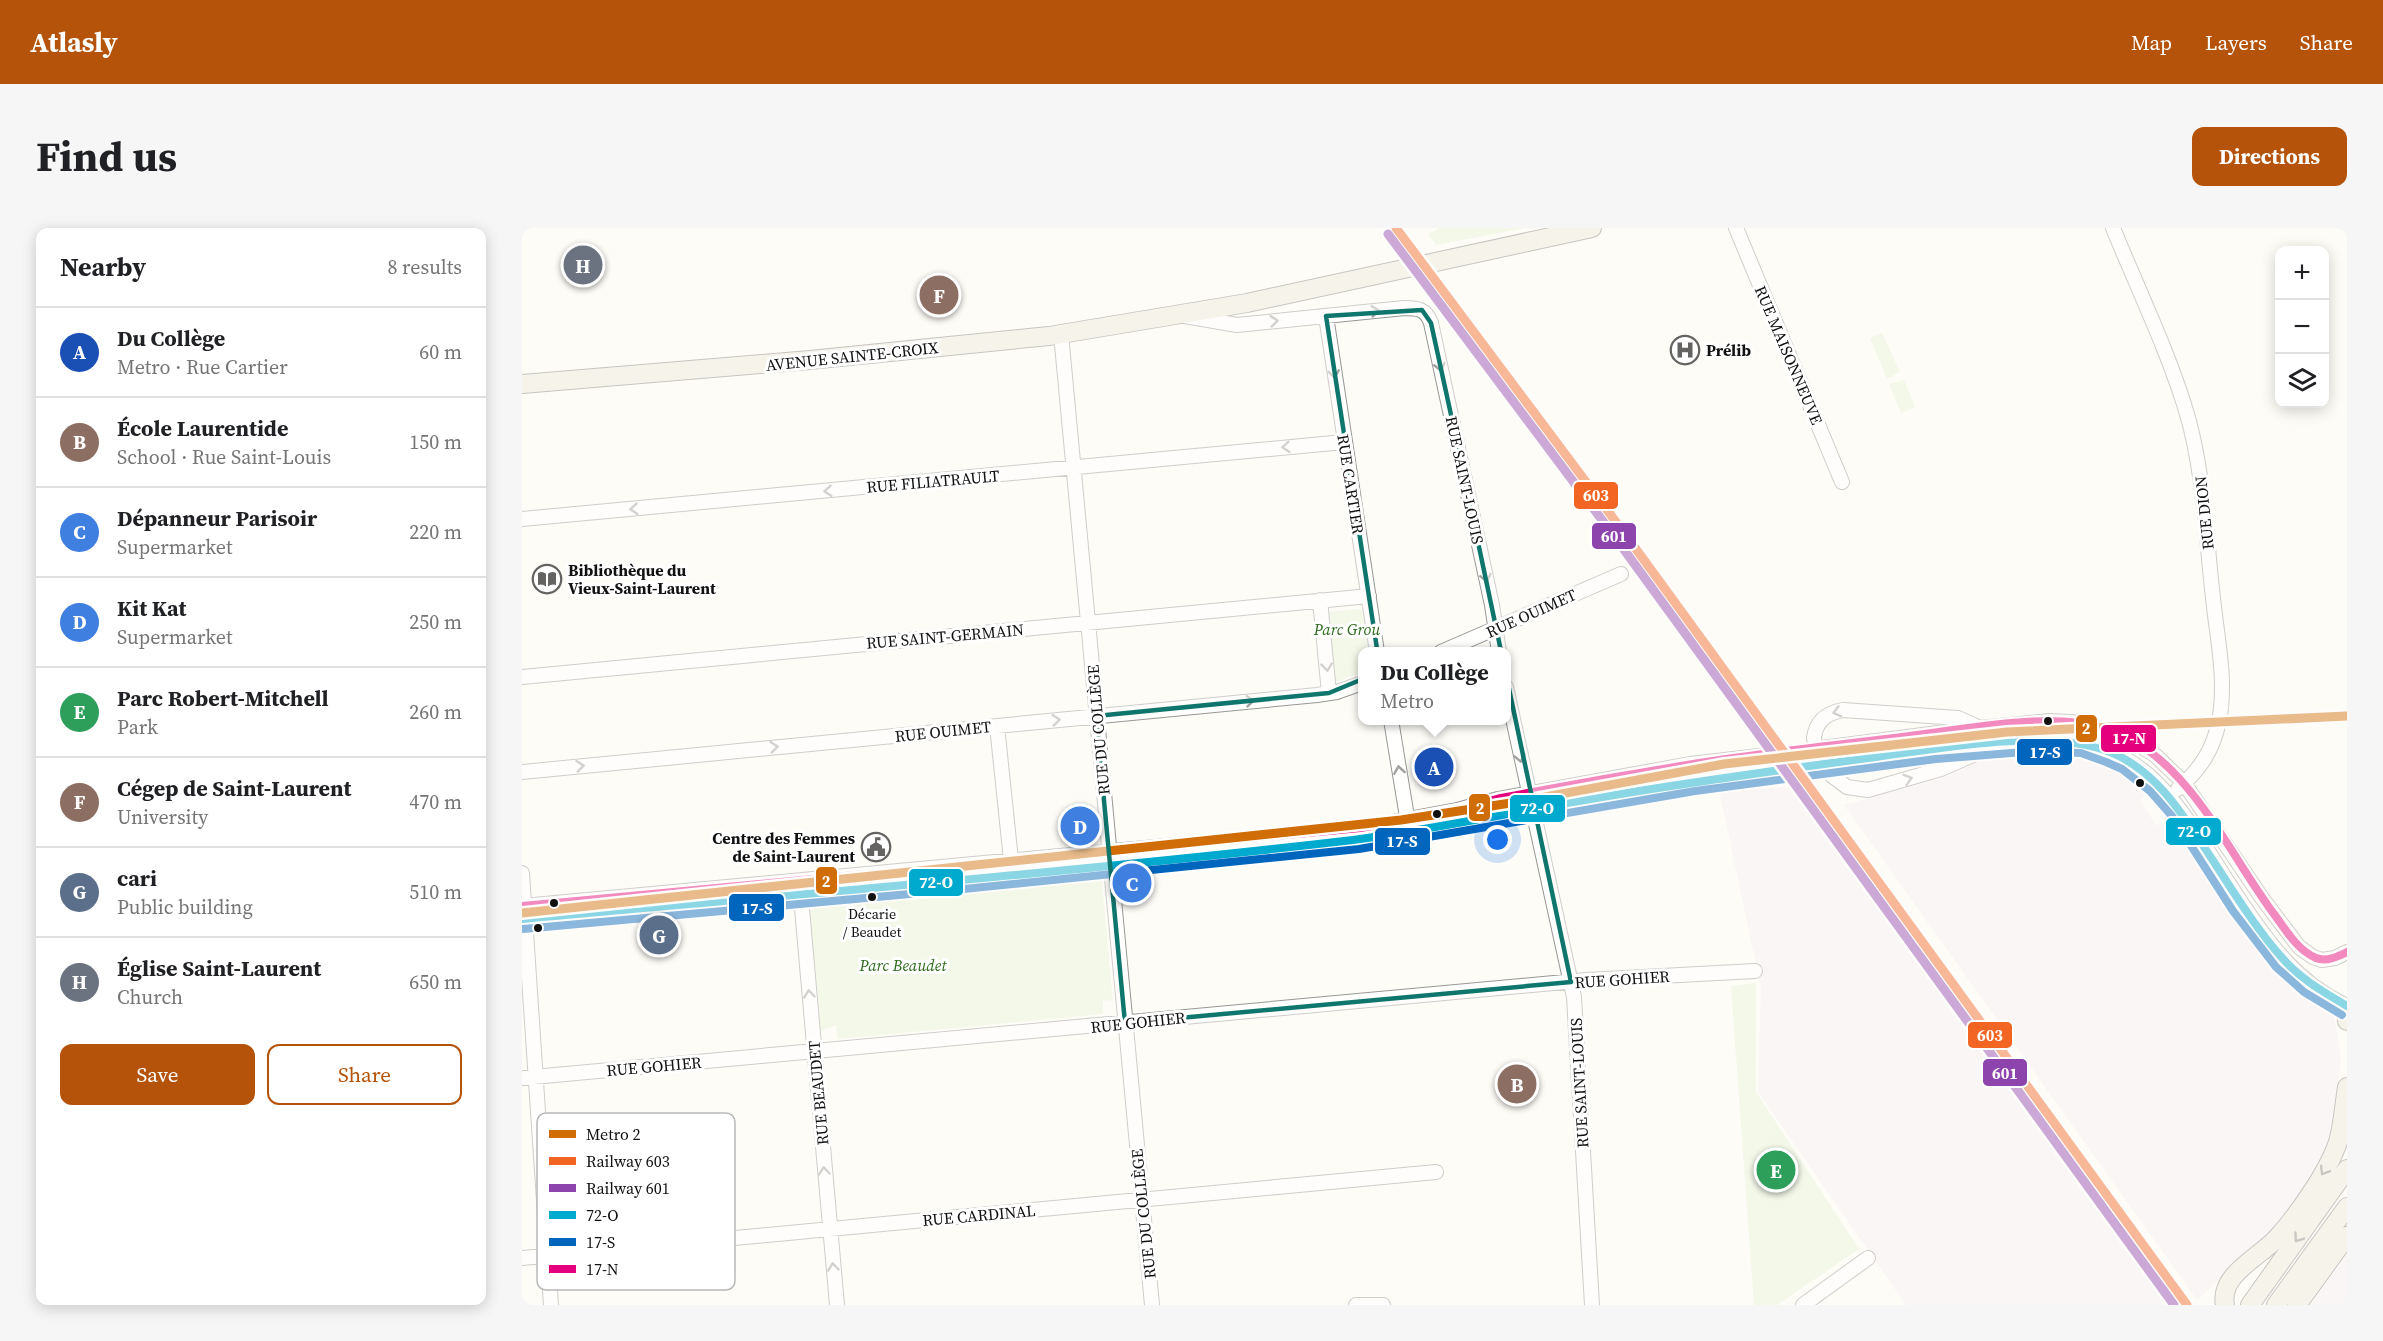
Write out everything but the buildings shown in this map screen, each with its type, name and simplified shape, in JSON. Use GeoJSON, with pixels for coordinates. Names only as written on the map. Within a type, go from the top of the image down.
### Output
{"type":"FeatureCollection","features":[{"type":"Feature","properties":{"kind":"main road","name":"AVENUE SAINTE-CROIX"},"geometry":{"type":"LineString","coordinates":[[522,384],[799,361],[1060,334],[1247,303],[1592,228]]}},
{"type":"Feature","properties":{"kind":"main road"},"geometry":{"type":"LineString","coordinates":[[2347,1007],[2347,1021]]}},
{"type":"Feature","properties":{"kind":"main road"},"geometry":{"type":"LineString","coordinates":[[2225,1305],[2224,1292],[2229,1281],[2278,1237],[2325,1170],[2338,1140],[2347,1088]]}},
{"type":"Feature","properties":{"kind":"main road"},"geometry":{"type":"LineString","coordinates":[[2250,1305],[2346,1168]]}},
{"type":"Feature","properties":{"kind":"main road"},"geometry":{"type":"LineString","coordinates":[[2276,1305],[2347,1207]]}},
{"type":"Feature","properties":{"kind":"main road"},"geometry":{"type":"LineString","coordinates":[[2297,1305],[2347,1236]]}},
{"type":"Feature","properties":{"kind":"street","name":"RUE MAISONNEUVE"},"geometry":{"type":"LineString","coordinates":[[1736,228],[1842,482]]}},
{"type":"Feature","properties":{"kind":"street","name":"RUE DION"},"geometry":{"type":"LineString","coordinates":[[2113,228],[2181,397],[2198,460],[2222,699],[2211,747],[2196,773],[2169,796]]}},
{"type":"Feature","properties":{"kind":"street","name":"AVENUE SAINTE-CROIX"},"geometry":{"type":"LineString","coordinates":[[1180,315],[1235,325],[1412,308],[1424,311]]}},
{"type":"Feature","properties":{"kind":"street","name":"RUE SAINT-LOUIS"},"geometry":{"type":"LineString","coordinates":[[1424,311],[1429,318],[1433,335],[1498,647]]}},
{"type":"Feature","properties":{"kind":"street","name":"RUE CARTIER"},"geometry":{"type":"LineString","coordinates":[[1326,316],[1376,647]]}},
{"type":"Feature","properties":{"kind":"street","name":"RUE DU COLLÈGE"},"geometry":{"type":"LineString","coordinates":[[1060,334],[1075,468],[1108,850],[1152,1305]]}},
{"type":"Feature","properties":{"kind":"street","name":"RUE FILIATRAULT"},"geometry":{"type":"LineString","coordinates":[[522,519],[1344,442]]}},
{"type":"Feature","properties":{"kind":"street","name":"RUE OUIMET"},"geometry":{"type":"LineString","coordinates":[[1451,647],[1621,574]]}},
{"type":"Feature","properties":{"kind":"street","name":"RUE SAINT-GERMAIN"},"geometry":{"type":"LineString","coordinates":[[522,677],[1369,596]]}},
{"type":"Feature","properties":{"kind":"street"},"geometry":{"type":"LineString","coordinates":[[1320,600],[1329,693]]}},
{"type":"Feature","properties":{"kind":"street","name":"RUE OUIMET"},"geometry":{"type":"LineString","coordinates":[[522,772],[1329,693],[1358,684]]}},
{"type":"Feature","properties":{"kind":"street","name":"RUE SAINT-LOUIS"},"geometry":{"type":"LineString","coordinates":[[1511,710],[1571,982],[1592,1305]]}},
{"type":"Feature","properties":{"kind":"street"},"geometry":{"type":"LineString","coordinates":[[1980,728],[1958,718],[1843,710],[1821,719],[1816,727],[1818,743],[1814,748],[1837,781],[1851,789],[1868,790],[1919,776],[1973,755],[1981,745]]}},
{"type":"Feature","properties":{"kind":"street"},"geometry":{"type":"LineString","coordinates":[[1818,743],[2059,721],[2095,726],[2140,745],[2168,766],[2184,783],[2262,898],[2299,947],[2313,957],[2322,960],[2335,958],[2347,952]]}},
{"type":"Feature","properties":{"kind":"street"},"geometry":{"type":"LineString","coordinates":[[1393,725],[1408,825]]}},
{"type":"Feature","properties":{"kind":"street"},"geometry":{"type":"LineString","coordinates":[[997,726],[1011,860]]}},
{"type":"Feature","properties":{"kind":"street"},"geometry":{"type":"LineString","coordinates":[[1831,763],[1981,745],[2047,740],[2091,745],[2127,760],[2154,780],[2169,796],[2279,955],[2310,984],[2347,1007]]}},
{"type":"Feature","properties":{"kind":"street"},"geometry":{"type":"LineString","coordinates":[[523,913],[800,887],[1110,865],[1358,839],[1529,793],[1690,764],[1768,755]]}},
{"type":"Feature","properties":{"kind":"street"},"geometry":{"type":"LineString","coordinates":[[800,887],[1108,850],[1408,825],[1533,810],[1675,784],[1779,770]]}},
{"type":"Feature","properties":{"kind":"street"},"geometry":{"type":"LineString","coordinates":[[522,873],[529,1078],[537,1161]]}},
{"type":"Feature","properties":{"kind":"street","name":"RUE BEAUDET"},"geometry":{"type":"LineString","coordinates":[[800,887],[837,1305]]}},
{"type":"Feature","properties":{"kind":"street","name":"RUE GOHIER"},"geometry":{"type":"LineString","coordinates":[[529,1078],[1571,982],[1755,971]]}},
{"type":"Feature","properties":{"kind":"street","name":"RUE CARDINAL"},"geometry":{"type":"LineString","coordinates":[[735,1238],[1437,1173]]}},
{"type":"Feature","properties":{"kind":"street","name":"RUE CARDINAL"},"geometry":{"type":"LineString","coordinates":[[522,1258],[537,1256]]}},
{"type":"Feature","properties":{"kind":"street"},"geometry":{"type":"LineString","coordinates":[[1803,1305],[1868,1258]]}},
{"type":"Feature","properties":{"kind":"street"},"geometry":{"type":"LineString","coordinates":[[550,1290],[551,1305]]}},
{"type":"Feature","properties":{"kind":"street"},"geometry":{"type":"LineString","coordinates":[[1356,1305],[1383,1305]]}},
{"type":"Feature","properties":{"kind":"highlighted area"},"geometry":{"type":"Polygon","coordinates":[[[1422,310],[1431,323],[1571,982],[1125,1023],[1096,716],[1329,693],[1377,673],[1379,662],[1326,316],[1422,310]]]}},
{"type":"Feature","properties":{"kind":"shaded area"},"geometry":{"type":"Polygon","coordinates":[[[2050,754],[2082,756],[2123,774],[2145,794],[2140,801],[2156,825],[2169,824],[2257,951],[2275,973],[2312,1003],[2334,1015],[2341,1059],[2327,1144],[2295,1202],[2268,1236],[2197,1300],[1844,805],[1943,778],[1977,762],[2050,754]]]}},
{"type":"Feature","properties":{"kind":"shaded area"},"geometry":{"type":"Polygon","coordinates":[[[1799,787],[2167,1305],[1906,1305],[1758,1092],[1761,988],[1719,790],[1799,787]]]}},
{"type":"Feature","properties":{"kind":"shaded area"},"geometry":{"type":"Polygon","coordinates":[[[2347,1255],[2347,1305],[2310,1305],[2347,1255]]]}},
{"type":"Feature","properties":{"kind":"green space"},"geometry":{"type":"Polygon","coordinates":[[[1440,228],[1525,228],[1436,245],[1428,234],[1440,228]]]}},
{"type":"Feature","properties":{"kind":"green space"},"geometry":{"type":"Polygon","coordinates":[[[1882,333],[1900,372],[1887,379],[1870,338],[1882,333]]]}},
{"type":"Feature","properties":{"kind":"green space"},"geometry":{"type":"Polygon","coordinates":[[[1904,380],[1915,407],[1901,413],[1889,384],[1904,380]]]}},
{"type":"Feature","properties":{"kind":"green space","name":"Parc Grou"},"geometry":{"type":"Polygon","coordinates":[[[1362,610],[1368,647],[1358,647],[1358,674],[1333,683],[1327,612],[1362,610]]]}},
{"type":"Feature","properties":{"kind":"green space","name":"Parc Beaudet"},"geometry":{"type":"Polygon","coordinates":[[[1102,880],[1113,1001],[1103,1000],[1103,1014],[838,1039],[836,1025],[821,1031],[810,911],[814,910],[815,906],[1102,880]]]}},
{"type":"Feature","properties":{"kind":"green space"},"geometry":{"type":"Polygon","coordinates":[[[1756,983],[1756,1092],[1859,1249],[1777,1305],[1754,1305],[1731,986],[1756,983]]]}},
{"type":"Feature","properties":{"kind":"tunnel"},"geometry":{"type":"LineString","coordinates":[[1768,755],[1822,748]]}},
{"type":"Feature","properties":{"kind":"tunnel"},"geometry":{"type":"LineString","coordinates":[[1779,770],[1831,763]]}},
{"type":"Feature","properties":{"kind":"metro line","name":"2"},"geometry":{"type":"LineString","coordinates":[[522,913],[1401,820],[1517,802],[1724,764],[2007,732],[2347,716]]}},
{"type":"Feature","properties":{"kind":"rail line","name":"603"},"geometry":{"type":"LineString","coordinates":[[1396,228],[1625,534],[2187,1305]]}},
{"type":"Feature","properties":{"kind":"rail line","name":"601"},"geometry":{"type":"LineString","coordinates":[[1388,234],[1617,540],[2174,1305]]}},
{"type":"Feature","properties":{"kind":"transit line","name":"17-N"},"geometry":{"type":"LineString","coordinates":[[522,906],[1360,828],[1446,813],[1496,799],[1714,761],[1975,727],[2055,721],[2101,727],[2131,739],[2157,757],[2180,779],[2201,805],[2256,889],[2298,945],[2320,959],[2332,958],[2347,952]]}},
{"type":"Feature","properties":{"kind":"transit line","name":"72-O"},"geometry":{"type":"LineString","coordinates":[[522,919],[1042,872],[1353,840],[1694,782],[1963,745],[2057,741],[2110,752],[2142,770],[2179,810],[2245,910],[2274,948],[2306,980],[2347,1006]]}},
{"type":"Feature","properties":{"kind":"transit line","name":"17-S"},"geometry":{"type":"LineString","coordinates":[[523,929],[954,890],[1359,849],[1695,791],[1936,759],[2024,752],[2081,753],[2122,769],[2150,791],[2172,816],[2233,911],[2276,967],[2304,992],[2342,1015]]}},
{"type":"Feature","properties":{"kind":"place","name":"Église Saint-Laurent"},"geometry":{"type":"Point","coordinates":[583,265]}},
{"type":"Feature","properties":{"kind":"place","name":"Cégep de Saint-Laurent"},"geometry":{"type":"Point","coordinates":[939,295]}},
{"type":"Feature","properties":{"kind":"place","name":"Prélib"},"geometry":{"type":"Point","coordinates":[1685,350]}},
{"type":"Feature","properties":{"kind":"place","name":"Bibliothèque du Vieux-Saint-Laurent"},"geometry":{"type":"Point","coordinates":[547,579]}},
{"type":"Feature","properties":{"kind":"place","name":"Du Collège"},"geometry":{"type":"Point","coordinates":[1434,767]}},
{"type":"Feature","properties":{"kind":"place","name":"Kit Kat"},"geometry":{"type":"Point","coordinates":[1080,826]}},
{"type":"Feature","properties":{"kind":"place","name":"Centre des Femmes de Saint-Laurent"},"geometry":{"type":"Point","coordinates":[876,847]}},
{"type":"Feature","properties":{"kind":"place","name":"Dépanneur Parisoir"},"geometry":{"type":"Point","coordinates":[1132,883]}},
{"type":"Feature","properties":{"kind":"place","name":"Décarie / Beaudet"},"geometry":{"type":"Point","coordinates":[872,897]}},
{"type":"Feature","properties":{"kind":"place","name":"cari"},"geometry":{"type":"Point","coordinates":[659,935]}},
{"type":"Feature","properties":{"kind":"place","name":"École Laurentide"},"geometry":{"type":"Point","coordinates":[1517,1084]}},
{"type":"Feature","properties":{"kind":"place","name":"Parc Robert-Mitchell"},"geometry":{"type":"Point","coordinates":[1776,1170]}}]}
